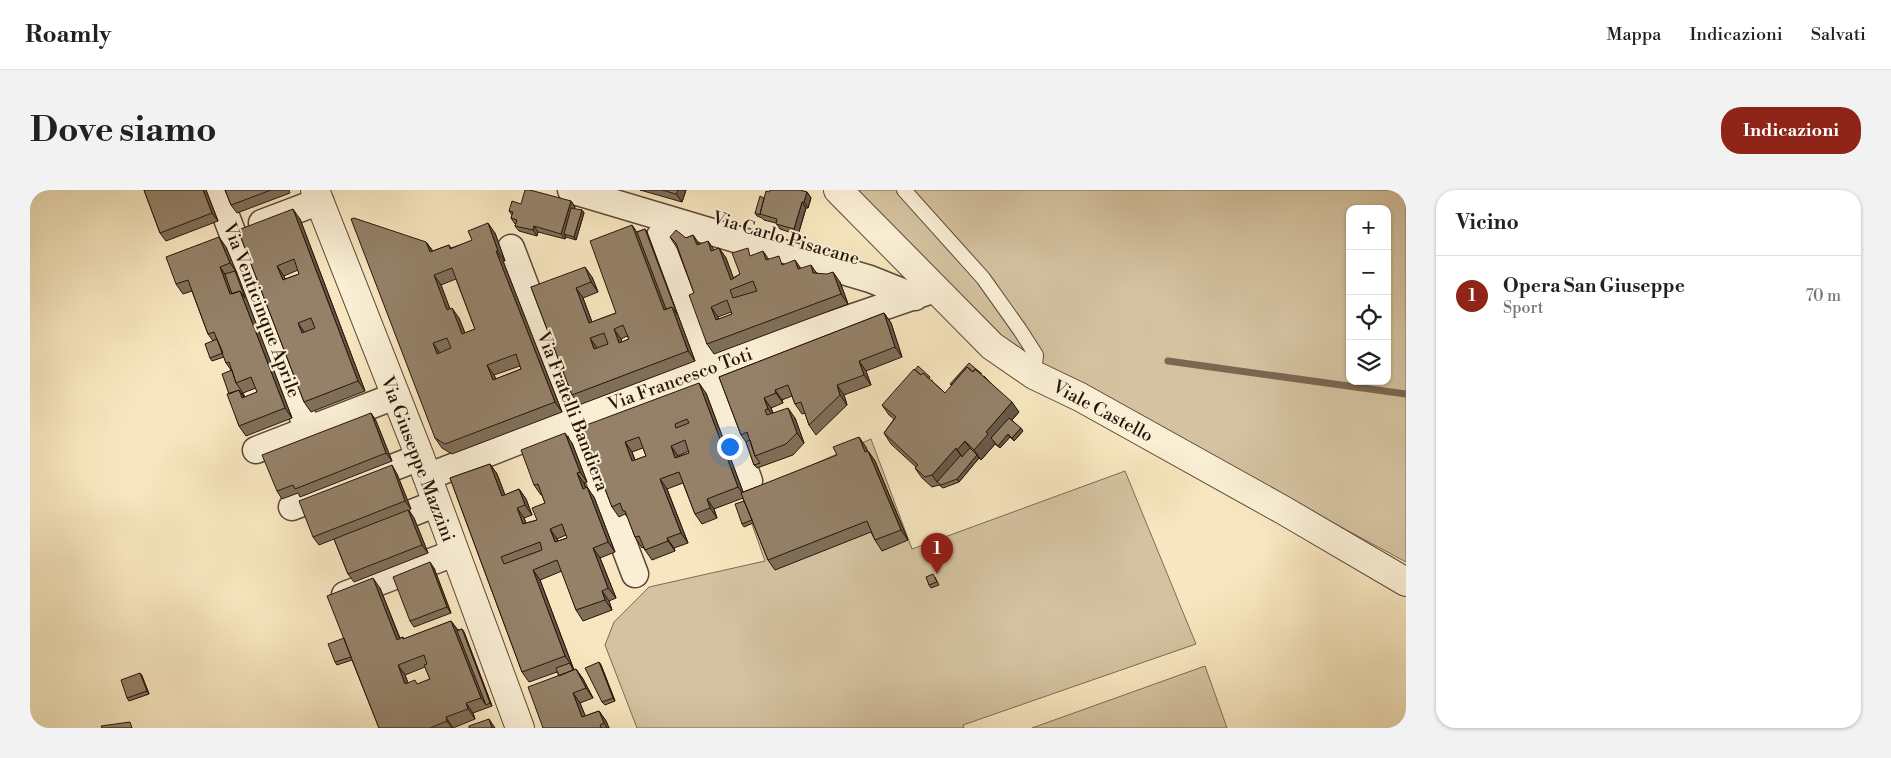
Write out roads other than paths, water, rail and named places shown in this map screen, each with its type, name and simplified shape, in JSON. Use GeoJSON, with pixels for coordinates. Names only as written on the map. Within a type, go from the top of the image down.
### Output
{"type":"FeatureCollection","features":[{"type":"Feature","properties":{"kind":"street","name":"Via Venticinque Aprile"},"geometry":{"type":"LineString","coordinates":[[216,190],[223,237],[308,430]]}},
{"type":"Feature","properties":{"kind":"street"},"geometry":{"type":"LineString","coordinates":[[571,190],[870,279],[925,293]]}},
{"type":"Feature","properties":{"kind":"street","name":"Via Carlo Pisacane"},"geometry":{"type":"LineString","coordinates":[[617,190],[876,263],[925,293]]}},
{"type":"Feature","properties":{"kind":"street","name":"Viale Castello"},"geometry":{"type":"LineString","coordinates":[[838,190],[925,293],[992,346],[1034,375],[1080,397],[1283,510],[1406,582]]}},
{"type":"Feature","properties":{"kind":"street"},"geometry":{"type":"LineString","coordinates":[[223,237],[317,196]]}},
{"type":"Feature","properties":{"kind":"street","name":"Via Giuseppe Mazzini"},"geometry":{"type":"LineString","coordinates":[[317,196],[437,503],[520,728]]}},
{"type":"Feature","properties":{"kind":"street"},"geometry":{"type":"LineString","coordinates":[[660,236],[749,481]]}},
{"type":"Feature","properties":{"kind":"street","name":"Via Fratelli Bandiera"},"geometry":{"type":"LineString","coordinates":[[511,248],[635,574]]}},
{"type":"Feature","properties":{"kind":"street","name":"Via Francesco Toti"},"geometry":{"type":"LineString","coordinates":[[292,507],[575,418],[708,367],[925,293]]}},
{"type":"Feature","properties":{"kind":"street"},"geometry":{"type":"LineString","coordinates":[[256,450],[395,396]]}},
{"type":"Feature","properties":{"kind":"street"},"geometry":{"type":"LineString","coordinates":[[356,535],[437,503]]}},
{"type":"Feature","properties":{"kind":"street"},"geometry":{"type":"LineString","coordinates":[[345,595],[454,553]]}},
{"type":"Feature","properties":{"kind":"lane"},"geometry":{"type":"LineString","coordinates":[[904,190],[983,278],[1014,322],[1036,355],[1034,375]]}},
{"type":"Feature","properties":{"kind":"waterway"},"geometry":{"type":"LineString","coordinates":[[1168,361],[1406,394]]}},
{"type":"Feature","properties":{"kind":"place","name":"Opera San Giuseppe"},"geometry":{"type":"Point","coordinates":[937,574]}}]}
